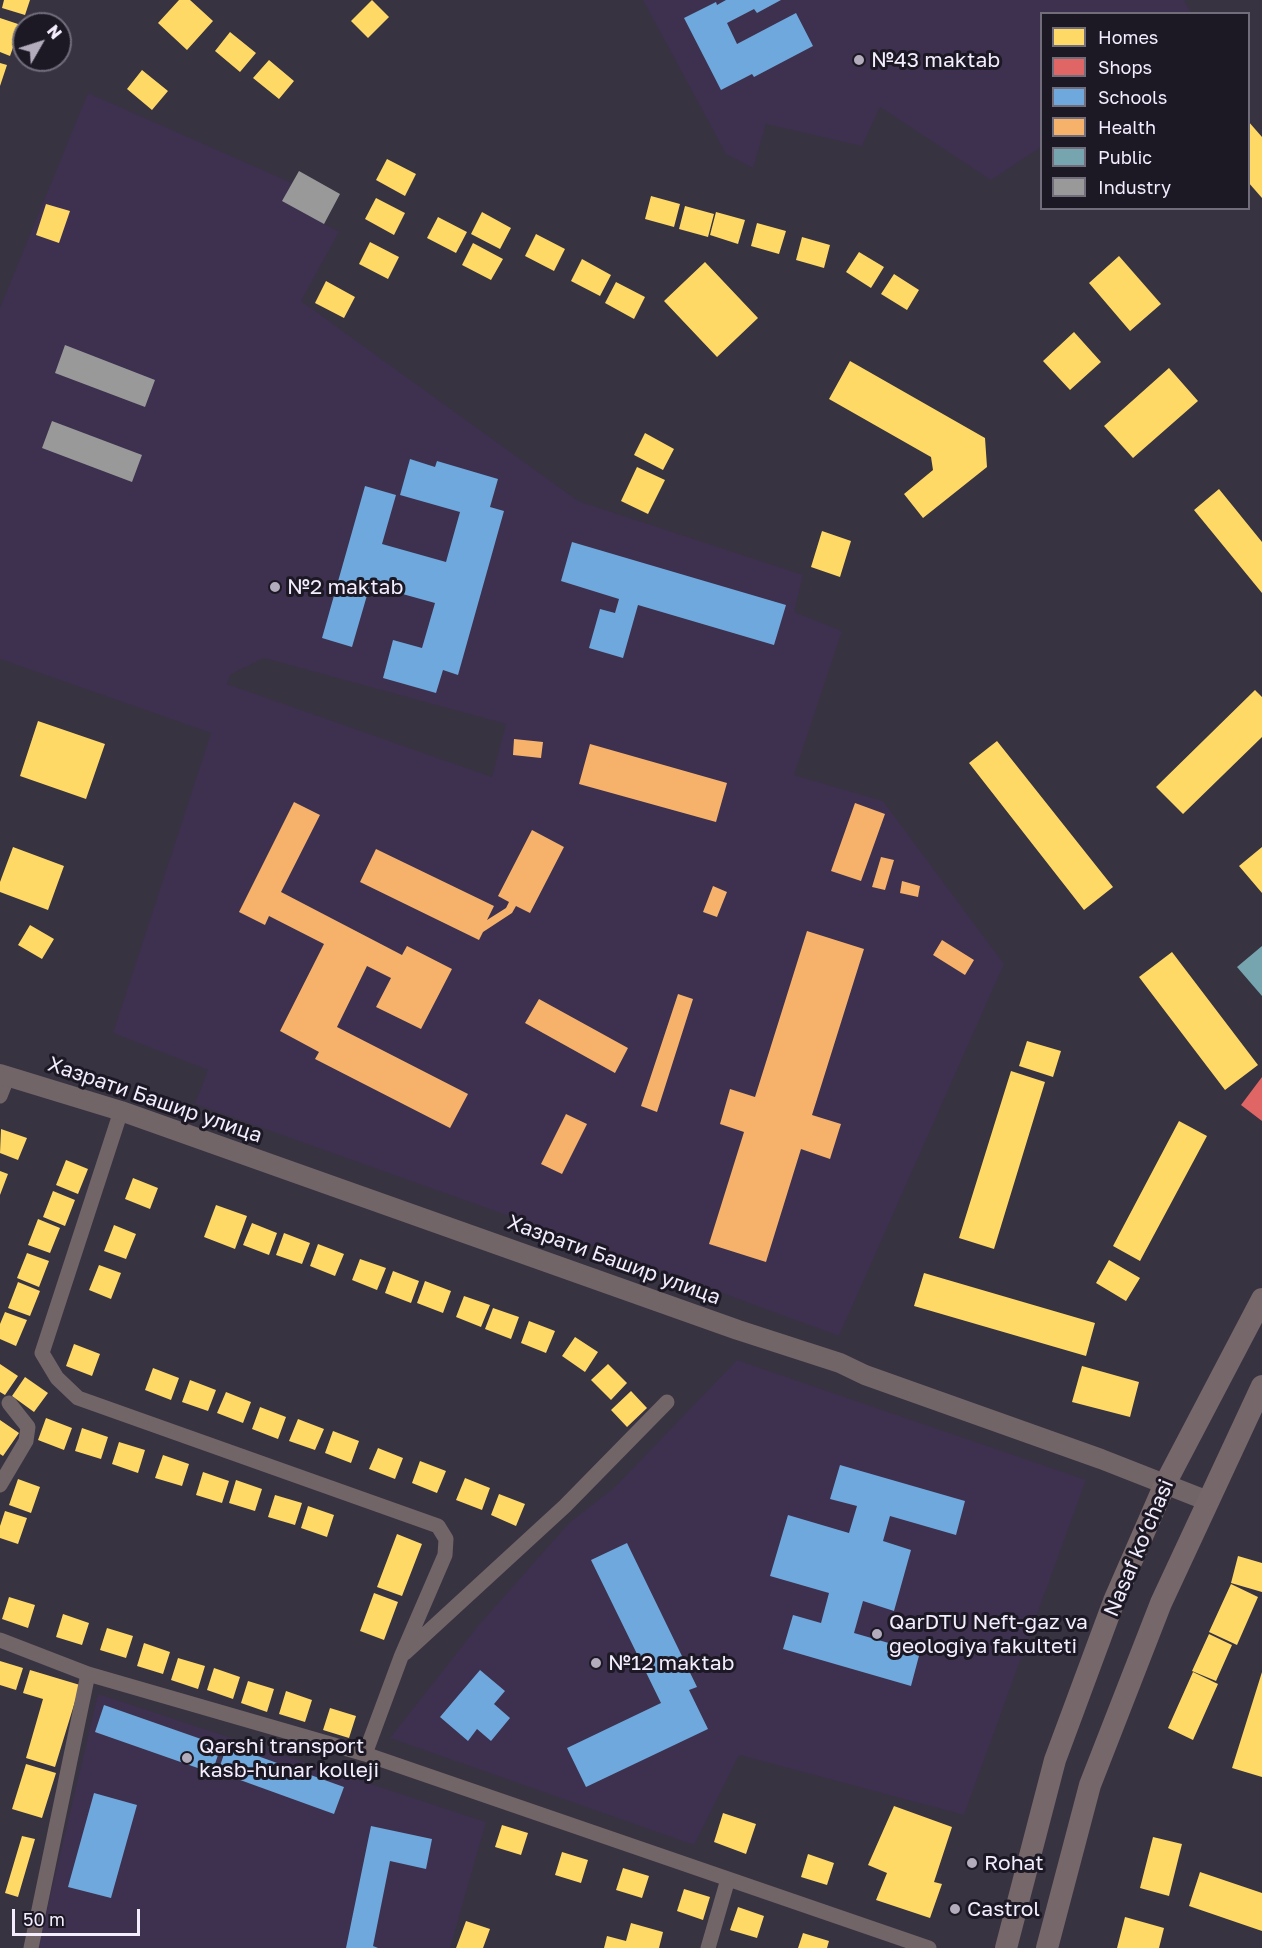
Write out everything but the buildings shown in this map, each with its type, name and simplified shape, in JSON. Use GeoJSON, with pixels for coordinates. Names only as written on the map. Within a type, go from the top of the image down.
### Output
{"type":"FeatureCollection","features":[{"type":"Feature","properties":{"kind":"main road","name":"Nasaf ko‘chasi"},"geometry":{"type":"LineString","coordinates":[[1006,1948],[1055,1760],[1114,1601],[1165,1484],[1262,1299]]}},
{"type":"Feature","properties":{"kind":"main road","name":"Nasaf ko‘chasi"},"geometry":{"type":"LineString","coordinates":[[1047,1948],[1090,1785],[1161,1603],[1262,1386]]}},
{"type":"Feature","properties":{"kind":"street"},"geometry":{"type":"LineString","coordinates":[[0,1096],[4,1075]]}},
{"type":"Feature","properties":{"kind":"street","name":"Хазрати Башир улица"},"geometry":{"type":"LineString","coordinates":[[4,1075],[121,1111],[738,1330],[840,1363],[865,1375],[1101,1459],[1208,1501]]}},
{"type":"Feature","properties":{"kind":"street"},"geometry":{"type":"LineString","coordinates":[[121,1111],[42,1353],[57,1378],[78,1398],[438,1526],[446,1539],[445,1555],[401,1657],[366,1754]]}},
{"type":"Feature","properties":{"kind":"street"},"geometry":{"type":"LineString","coordinates":[[401,1657],[565,1506],[667,1402]]}},
{"type":"Feature","properties":{"kind":"street"},"geometry":{"type":"LineString","coordinates":[[0,1485],[26,1441],[28,1427],[9,1403]]}},
{"type":"Feature","properties":{"kind":"street"},"geometry":{"type":"LineString","coordinates":[[0,1640],[88,1674],[366,1754],[929,1948]]}},
{"type":"Feature","properties":{"kind":"street"},"geometry":{"type":"LineString","coordinates":[[31,1948],[88,1674]]}},
{"type":"Feature","properties":{"kind":"street"},"geometry":{"type":"LineString","coordinates":[[708,1948],[728,1879]]}},
{"type":"Feature","properties":{"kind":"shaded area","name":"№43 maktab"},"geometry":{"type":"Polygon","coordinates":[[[643,0],[1184,0],[1190,12],[1040,12],[1040,148],[991,180],[880,107],[862,146],[766,124],[753,168],[726,154],[643,0]]]}},
{"type":"Feature","properties":{"kind":"shaded area"},"geometry":{"type":"Polygon","coordinates":[[[88,93],[292,183],[283,201],[339,232],[301,301],[578,501],[803,575],[794,612],[842,631],[794,775],[883,801],[1004,964],[839,1336],[195,1104],[208,1070],[113,1033],[211,733],[0,659],[0,308],[88,93]],[[264,658],[231,674],[227,684],[492,777],[506,724],[264,658]]]}},
{"type":"Feature","properties":{"kind":"shaded area","name":"QarDTU Neft-gaz va geologiya fakulteti"},"geometry":{"type":"Polygon","coordinates":[[[737,1360],[1086,1480],[964,1815],[739,1755],[694,1845],[390,1738],[478,1626],[569,1523],[615,1487],[737,1360]]]}},
{"type":"Feature","properties":{"kind":"shaded area","name":"Qarshi transport kasb-hunar kolleji"},"geometry":{"type":"Polygon","coordinates":[[[98,1694],[486,1822],[450,1948],[38,1948],[98,1694]]]}},
{"type":"Feature","properties":{"kind":"place","name":"№43 maktab"},"geometry":{"type":"Point","coordinates":[859,60]}},
{"type":"Feature","properties":{"kind":"place","name":"№2 maktab"},"geometry":{"type":"Point","coordinates":[275,587]}},
{"type":"Feature","properties":{"kind":"place","name":"QarDTU Neft-gaz va geologiya fakulteti"},"geometry":{"type":"Point","coordinates":[877,1634]}},
{"type":"Feature","properties":{"kind":"place","name":"№12 maktab"},"geometry":{"type":"Point","coordinates":[596,1663]}},
{"type":"Feature","properties":{"kind":"place","name":"Qarshi transport kasb-hunar kolleji"},"geometry":{"type":"Point","coordinates":[187,1758]}},
{"type":"Feature","properties":{"kind":"place","name":"Rohat"},"geometry":{"type":"Point","coordinates":[972,1863]}},
{"type":"Feature","properties":{"kind":"place","name":"Castrol"},"geometry":{"type":"Point","coordinates":[955,1909]}}]}
